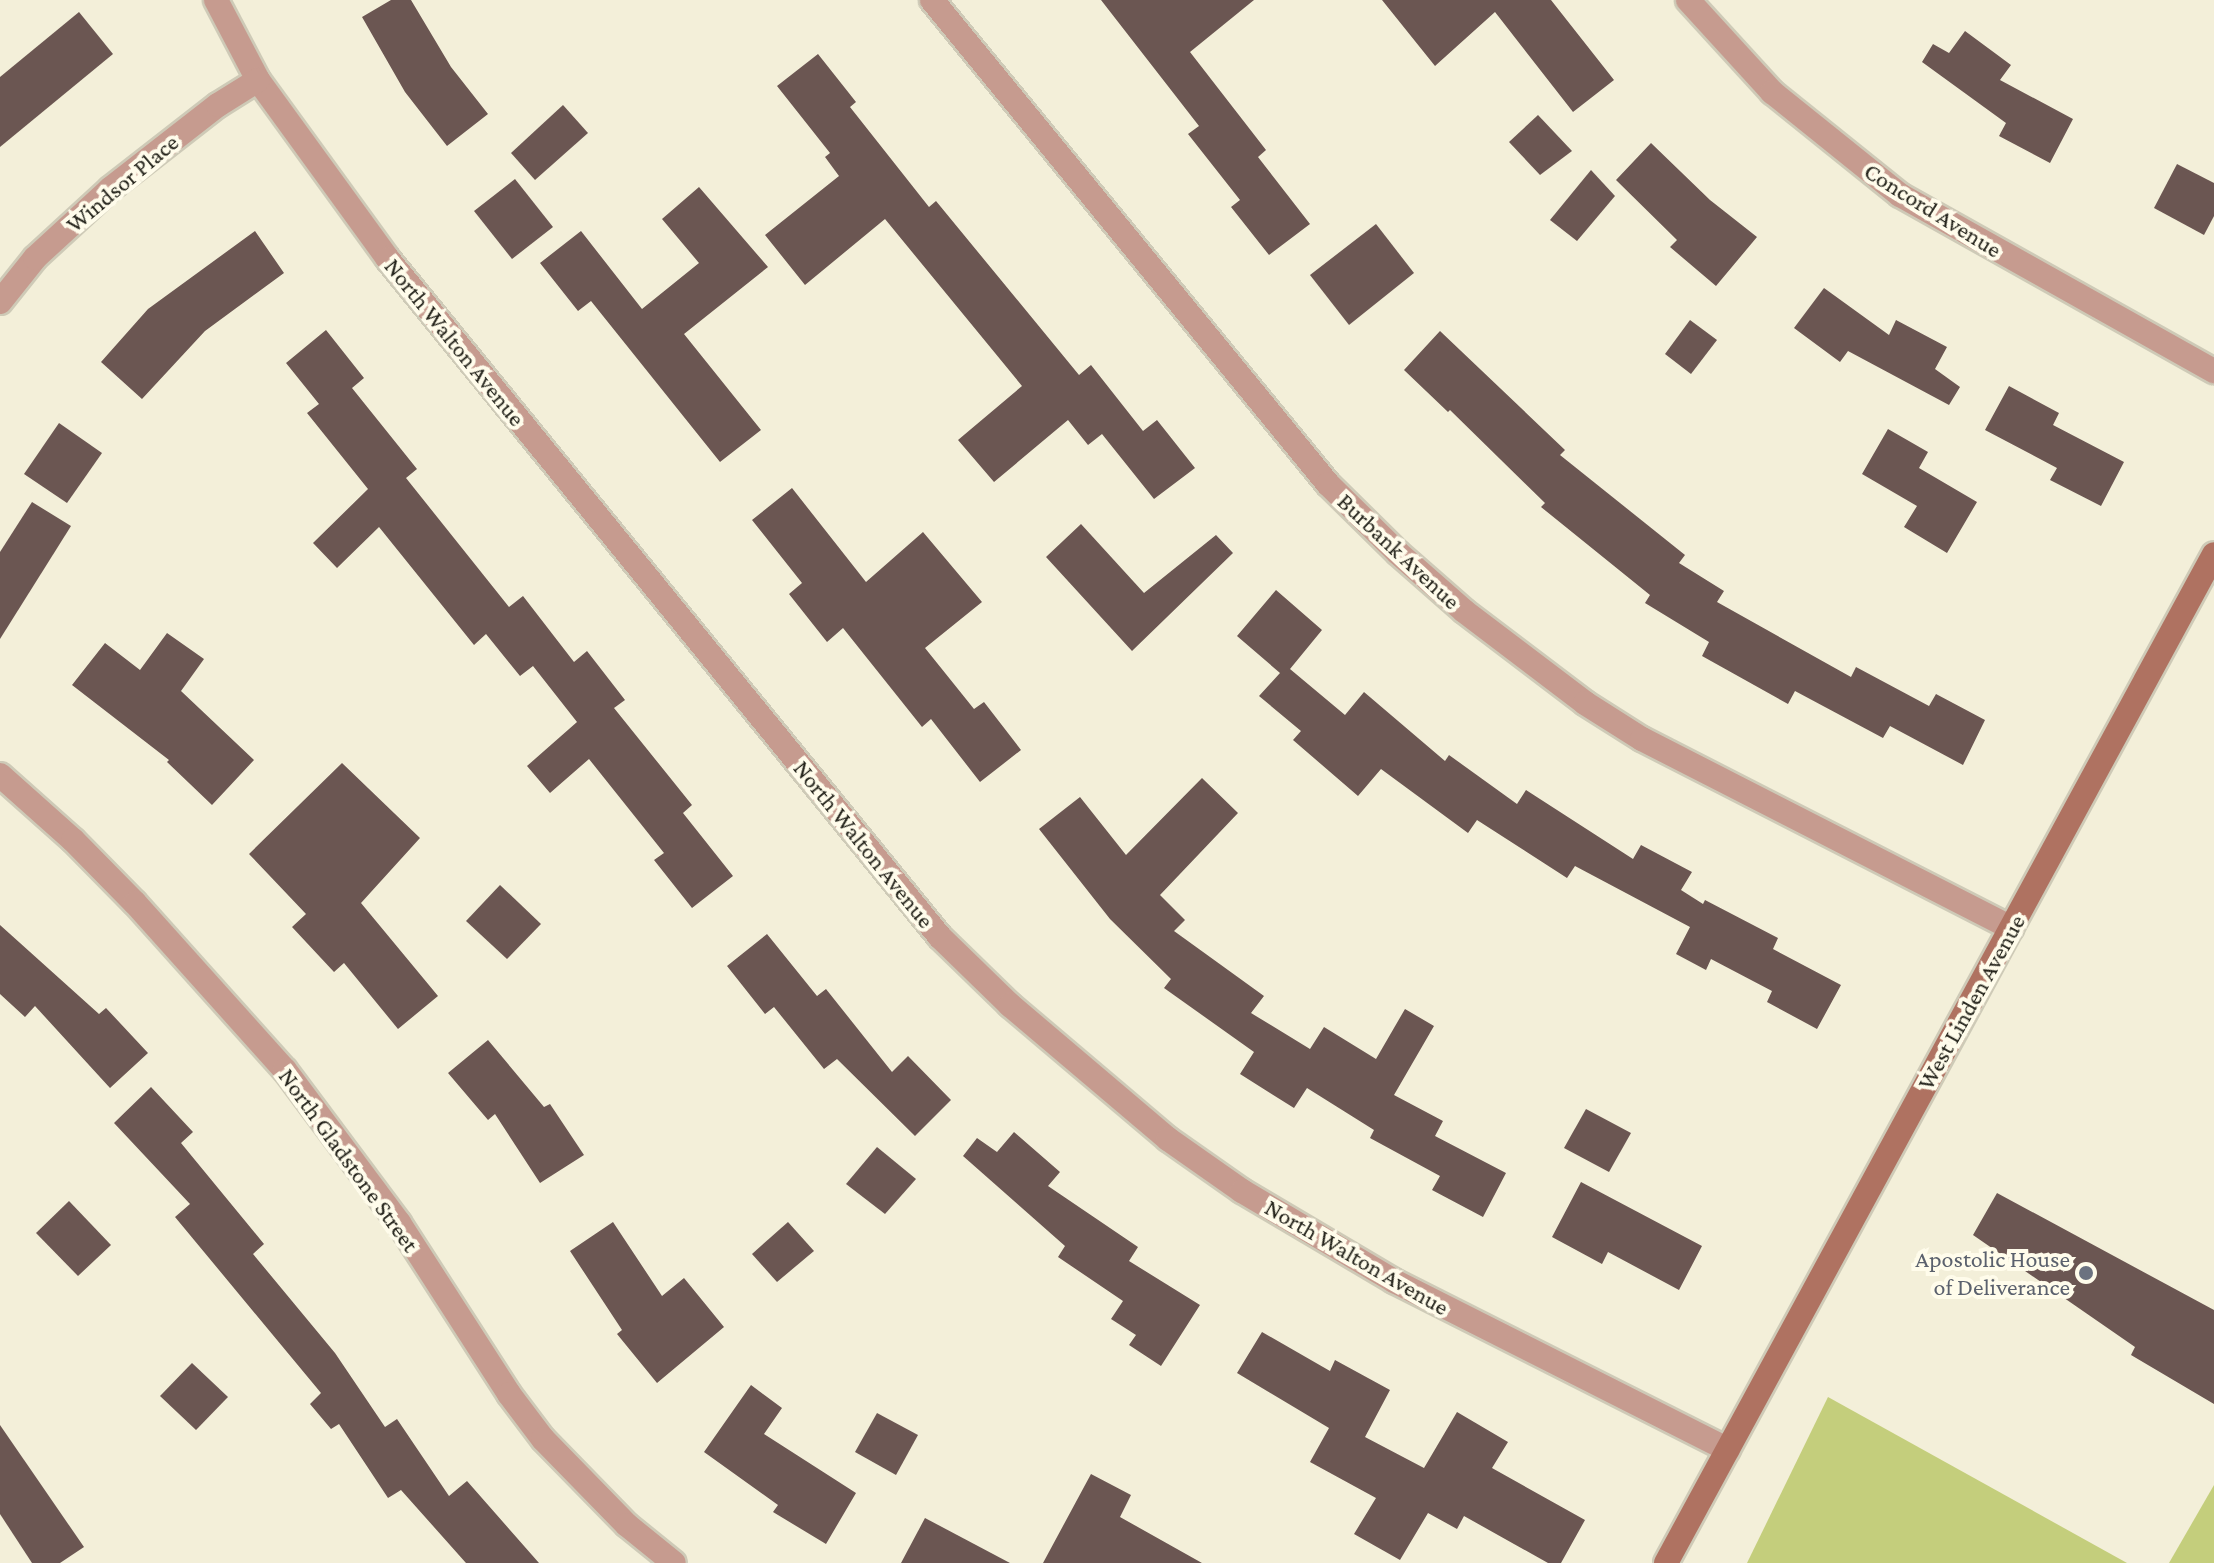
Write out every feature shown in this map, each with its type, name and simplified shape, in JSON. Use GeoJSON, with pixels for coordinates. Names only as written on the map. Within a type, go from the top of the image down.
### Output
{"type":"FeatureCollection","features":[{"type":"Feature","properties":{"kind":"street","name":"North Walton Avenue"},"geometry":{"type":"LineString","coordinates":[[216,0],[258,80],[325,177],[398,272],[940,937],[1010,1005],[1168,1139],[1242,1191],[1394,1281],[1728,1450]]}},
{"type":"Feature","properties":{"kind":"street","name":"Burbank Avenue"},"geometry":{"type":"LineString","coordinates":[[932,0],[1328,484],[1398,553],[1464,611],[1585,703],[1642,739],[2012,928]]}},
{"type":"Feature","properties":{"kind":"street","name":"Concord Avenue"},"geometry":{"type":"LineString","coordinates":[[1688,0],[1772,92],[1900,195],[2214,371]]}},
{"type":"Feature","properties":{"kind":"street","name":"Windsor Place"},"geometry":{"type":"LineString","coordinates":[[0,302],[35,258],[110,189],[218,105],[258,80]]}},
{"type":"Feature","properties":{"kind":"street","name":"West Linden Avenue"},"geometry":{"type":"LineString","coordinates":[[1666,1563],[2214,554]]}},
{"type":"Feature","properties":{"kind":"street","name":"North Gladstone Street"},"geometry":{"type":"LineString","coordinates":[[0,775],[73,840],[135,903],[285,1070],[399,1223],[509,1394],[543,1439],[598,1497],[674,1563]]}},
{"type":"Feature","properties":{"kind":"green space"},"geometry":{"type":"Polygon","coordinates":[[[1828,1397],[2127,1563],[1747,1563],[1828,1397]]]}},
{"type":"Feature","properties":{"kind":"green space"},"geometry":{"type":"Polygon","coordinates":[[[2214,1485],[2214,1563],[2169,1563],[2214,1485]]]}},
{"type":"Feature","properties":{"kind":"building"},"geometry":{"type":"Polygon","coordinates":[[[391,0],[411,0],[451,67],[488,114],[447,146],[405,92],[362,17],[391,0]]]}},
{"type":"Feature","properties":{"kind":"building"},"geometry":{"type":"Polygon","coordinates":[[[1101,0],[1254,0],[1190,52],[1266,150],[1258,157],[1310,224],[1269,255],[1231,207],[1240,200],[1188,134],[1199,126],[1101,0]]]}},
{"type":"Feature","properties":{"kind":"building"},"geometry":{"type":"Polygon","coordinates":[[[1382,0],[1551,0],[1614,80],[1573,112],[1495,12],[1435,66],[1382,0]]]}},
{"type":"Feature","properties":{"kind":"building"},"geometry":{"type":"Polygon","coordinates":[[[79,12],[113,54],[0,147],[0,77],[79,12]]]}},
{"type":"Feature","properties":{"kind":"building"},"geometry":{"type":"Polygon","coordinates":[[[1965,31],[2011,65],[2000,80],[2073,119],[2050,163],[1999,136],[2006,123],[1922,62],[1933,44],[1949,53],[1965,31]]]}},
{"type":"Feature","properties":{"kind":"building"},"geometry":{"type":"Polygon","coordinates":[[[818,54],[856,102],[850,107],[929,207],[936,201],[1079,375],[1091,365],[1143,431],[1157,420],[1195,468],[1154,499],[1102,434],[1088,445],[1068,420],[994,482],[958,440],[1022,386],[885,219],[805,285],[765,235],[839,176],[825,157],[830,153],[777,86],[818,54]]]}},
{"type":"Feature","properties":{"kind":"building"},"geometry":{"type":"Polygon","coordinates":[[[563,105],[588,133],[535,180],[511,153],[563,105]]]}},
{"type":"Feature","properties":{"kind":"building"},"geometry":{"type":"Polygon","coordinates":[[[1538,115],[1572,151],[1540,175],[1509,142],[1538,115]]]}},
{"type":"Feature","properties":{"kind":"building"},"geometry":{"type":"Polygon","coordinates":[[[1651,143],[1710,200],[1757,237],[1716,286],[1670,247],[1677,240],[1616,180],[1651,143]]]}},
{"type":"Feature","properties":{"kind":"building"},"geometry":{"type":"Polygon","coordinates":[[[2177,164],[2214,183],[2214,216],[2204,235],[2154,208],[2177,164]]]}},
{"type":"Feature","properties":{"kind":"building"},"geometry":{"type":"Polygon","coordinates":[[[1591,170],[1615,196],[1577,241],[1550,220],[1591,170]]]}},
{"type":"Feature","properties":{"kind":"building"},"geometry":{"type":"Polygon","coordinates":[[[515,179],[553,227],[512,259],[474,211],[515,179]]]}},
{"type":"Feature","properties":{"kind":"building"},"geometry":{"type":"Polygon","coordinates":[[[699,187],[768,267],[684,334],[761,430],[720,462],[591,301],[578,311],[540,263],[581,231],[642,309],[699,263],[662,219],[699,187]]]}},
{"type":"Feature","properties":{"kind":"building"},"geometry":{"type":"Polygon","coordinates":[[[1376,224],[1414,273],[1349,325],[1310,275],[1376,224]]]}},
{"type":"Feature","properties":{"kind":"building"},"geometry":{"type":"Polygon","coordinates":[[[255,231],[284,273],[205,331],[142,399],[101,362],[148,309],[255,231]]]}},
{"type":"Feature","properties":{"kind":"building"},"geometry":{"type":"Polygon","coordinates":[[[1824,288],[1889,335],[1896,320],[1947,347],[1935,369],[1960,387],[1949,405],[1848,351],[1840,362],[1794,328],[1824,288]]]}},
{"type":"Feature","properties":{"kind":"building"},"geometry":{"type":"Polygon","coordinates":[[[1690,320],[1717,340],[1691,374],[1665,354],[1690,320]]]}},
{"type":"Feature","properties":{"kind":"building"},"geometry":{"type":"Polygon","coordinates":[[[326,330],[364,378],[352,388],[417,469],[406,478],[509,607],[523,596],[574,662],[587,651],[625,700],[614,708],[692,805],[683,813],[733,876],[692,908],[654,860],[664,853],[589,759],[550,793],[527,766],[577,722],[533,666],[520,676],[486,634],[474,645],[379,527],[337,568],[313,543],[368,489],[307,413],[319,404],[286,363],[326,330]]]}},
{"type":"Feature","properties":{"kind":"building"},"geometry":{"type":"Polygon","coordinates":[[[1440,331],[1565,450],[1560,455],[1685,555],[1679,563],[1724,591],[1717,602],[1851,677],[1856,667],[1929,706],[1936,694],[1985,720],[1963,765],[1890,726],[1883,738],[1795,691],[1788,704],[1702,656],[1709,642],[1645,603],[1650,595],[1541,507],[1545,503],[1450,410],[1448,412],[1404,370],[1440,331]]]}},
{"type":"Feature","properties":{"kind":"building"},"geometry":{"type":"Polygon","coordinates":[[[2009,386],[2059,413],[2053,425],[2124,462],[2101,506],[2050,480],[2057,468],[1985,430],[2009,386]]]}},
{"type":"Feature","properties":{"kind":"building"},"geometry":{"type":"Polygon","coordinates":[[[59,423],[102,453],[67,503],[24,474],[59,423]]]}},
{"type":"Feature","properties":{"kind":"building"},"geometry":{"type":"Polygon","coordinates":[[[1888,429],[1928,452],[1919,468],[1977,502],[1947,553],[1904,527],[1917,506],[1862,474],[1888,429]]]}},
{"type":"Feature","properties":{"kind":"building"},"geometry":{"type":"Polygon","coordinates":[[[792,488],[866,582],[923,532],[982,602],[925,648],[974,709],[984,702],[1021,750],[980,782],[931,719],[922,727],[843,628],[827,642],[789,594],[802,583],[752,520],[792,488]]]}},
{"type":"Feature","properties":{"kind":"building"},"geometry":{"type":"Polygon","coordinates":[[[32,502],[71,526],[0,639],[0,552],[32,502]]]}},
{"type":"Feature","properties":{"kind":"building"},"geometry":{"type":"Polygon","coordinates":[[[1081,524],[1144,593],[1216,535],[1233,553],[1132,651],[1046,557],[1081,524]]]}},
{"type":"Feature","properties":{"kind":"building"},"geometry":{"type":"Polygon","coordinates":[[[1276,590],[1322,630],[1290,669],[1345,715],[1364,692],[1445,761],[1449,755],[1517,804],[1526,790],[1633,859],[1641,845],[1692,872],[1681,890],[1703,904],[1705,900],[1778,938],[1773,949],[1841,985],[1817,1029],[1767,1002],[1772,991],[1711,959],[1706,970],[1676,954],[1690,927],[1575,866],[1567,878],[1477,820],[1468,833],[1381,769],[1358,796],[1293,740],[1301,731],[1259,696],[1280,673],[1237,636],[1276,590]]]}},
{"type":"Feature","properties":{"kind":"building"},"geometry":{"type":"Polygon","coordinates":[[[167,633],[204,659],[181,691],[254,760],[212,805],[167,762],[169,760],[72,685],[105,643],[140,670],[167,633]]]}},
{"type":"Feature","properties":{"kind":"building"},"geometry":{"type":"Polygon","coordinates":[[[342,763],[420,838],[361,903],[438,996],[398,1029],[344,963],[334,972],[292,927],[306,914],[249,854],[342,763]]]}},
{"type":"Feature","properties":{"kind":"building"},"geometry":{"type":"Polygon","coordinates":[[[1202,778],[1238,813],[1160,895],[1185,920],[1174,931],[1264,996],[1251,1013],[1310,1049],[1324,1027],[1376,1059],[1405,1009],[1434,1026],[1394,1095],[1443,1121],[1435,1136],[1506,1173],[1483,1217],[1432,1190],[1440,1176],[1370,1138],[1374,1130],[1307,1088],[1294,1108],[1240,1074],[1254,1052],[1164,988],[1171,979],[1110,919],[1039,829],[1080,797],[1126,855],[1202,778]]]}},
{"type":"Feature","properties":{"kind":"building"},"geometry":{"type":"Polygon","coordinates":[[[500,885],[541,924],[507,959],[466,921],[500,885]]]}},
{"type":"Feature","properties":{"kind":"building"},"geometry":{"type":"Polygon","coordinates":[[[0,925],[99,1014],[106,1008],[148,1053],[110,1088],[35,1006],[25,1017],[0,994],[0,925]]]}},
{"type":"Feature","properties":{"kind":"building"},"geometry":{"type":"Polygon","coordinates":[[[767,934],[817,996],[826,989],[892,1072],[908,1056],[951,1100],[915,1136],[837,1059],[824,1069],[774,1007],[765,1014],[727,966],[767,934]]]}},
{"type":"Feature","properties":{"kind":"building"},"geometry":{"type":"Polygon","coordinates":[[[488,1040],[544,1107],[550,1104],[584,1155],[540,1183],[495,1114],[488,1120],[448,1073],[488,1040]]]}},
{"type":"Feature","properties":{"kind":"building"},"geometry":{"type":"Polygon","coordinates":[[[151,1087],[193,1132],[181,1143],[264,1244],[253,1254],[335,1353],[385,1427],[397,1419],[449,1496],[467,1481],[539,1563],[466,1563],[401,1490],[388,1498],[339,1424],[331,1429],[310,1404],[321,1393],[175,1217],[190,1204],[114,1123],[151,1087]]]}},
{"type":"Feature","properties":{"kind":"building"},"geometry":{"type":"Polygon","coordinates":[[[1586,1109],[1631,1133],[1609,1172],[1564,1148],[1586,1109]]]}},
{"type":"Feature","properties":{"kind":"building"},"geometry":{"type":"Polygon","coordinates":[[[1014,1132],[1060,1172],[1048,1186],[1138,1247],[1129,1261],[1200,1305],[1161,1366],[1129,1345],[1136,1335],[1111,1319],[1123,1301],[1058,1257],[1065,1246],[963,1156],[977,1138],[997,1152],[1014,1132]]]}},
{"type":"Feature","properties":{"kind":"building"},"geometry":{"type":"Polygon","coordinates":[[[877,1147],[916,1179],[885,1214],[846,1184],[877,1147]]]}},
{"type":"Feature","properties":{"kind":"building"},"geometry":{"type":"Polygon","coordinates":[[[1581,1182],[1702,1246],[1679,1290],[1608,1252],[1602,1264],[1552,1237],[1581,1182]]]}},
{"type":"Feature","properties":{"kind":"building","name":"Apostolic House of Deliverance"},"geometry":{"type":"Polygon","coordinates":[[[1997,1193],[2214,1310],[2214,1404],[2131,1355],[2135,1347],[1973,1235],[1997,1193]]]}},
{"type":"Feature","properties":{"kind":"building"},"geometry":{"type":"Polygon","coordinates":[[[69,1201],[111,1245],[78,1276],[36,1233],[69,1201]]]}},
{"type":"Feature","properties":{"kind":"building"},"geometry":{"type":"Polygon","coordinates":[[[613,1222],[662,1296],[684,1278],[724,1327],[657,1383],[617,1334],[622,1330],[570,1251],[613,1222]]]}},
{"type":"Feature","properties":{"kind":"building"},"geometry":{"type":"Polygon","coordinates":[[[788,1222],[814,1251],[777,1282],[752,1254],[788,1222]]]}},
{"type":"Feature","properties":{"kind":"building"},"geometry":{"type":"Polygon","coordinates":[[[1262,1332],[1330,1371],[1335,1360],[1390,1390],[1365,1437],[1424,1468],[1457,1412],[1508,1442],[1492,1468],[1585,1520],[1561,1563],[1548,1563],[1464,1516],[1457,1529],[1428,1513],[1400,1560],[1354,1534],[1376,1498],[1310,1462],[1329,1428],[1237,1373],[1262,1332]]]}},
{"type":"Feature","properties":{"kind":"building"},"geometry":{"type":"Polygon","coordinates":[[[192,1363],[228,1397],[196,1430],[160,1396],[192,1363]]]}},
{"type":"Feature","properties":{"kind":"building"},"geometry":{"type":"Polygon","coordinates":[[[751,1385],[782,1408],[764,1434],[856,1493],[826,1544],[773,1512],[778,1505],[704,1452],[751,1385]]]}},
{"type":"Feature","properties":{"kind":"building"},"geometry":{"type":"Polygon","coordinates":[[[877,1413],[918,1435],[896,1475],[855,1452],[877,1413]]]}},
{"type":"Feature","properties":{"kind":"building"},"geometry":{"type":"Polygon","coordinates":[[[0,1425],[84,1547],[60,1563],[32,1563],[0,1514],[0,1425]]]}},
{"type":"Feature","properties":{"kind":"building"},"geometry":{"type":"Polygon","coordinates":[[[1091,1474],[1131,1495],[1120,1517],[1202,1563],[1043,1563],[1091,1474]]]}},
{"type":"Feature","properties":{"kind":"building"},"geometry":{"type":"Polygon","coordinates":[[[925,1518],[1010,1563],[901,1563],[925,1518]]]}},
{"type":"Feature","properties":{"kind":"place","name":"Apostolic House of Deliverance"},"geometry":{"type":"Point","coordinates":[2086,1273]}}]}
